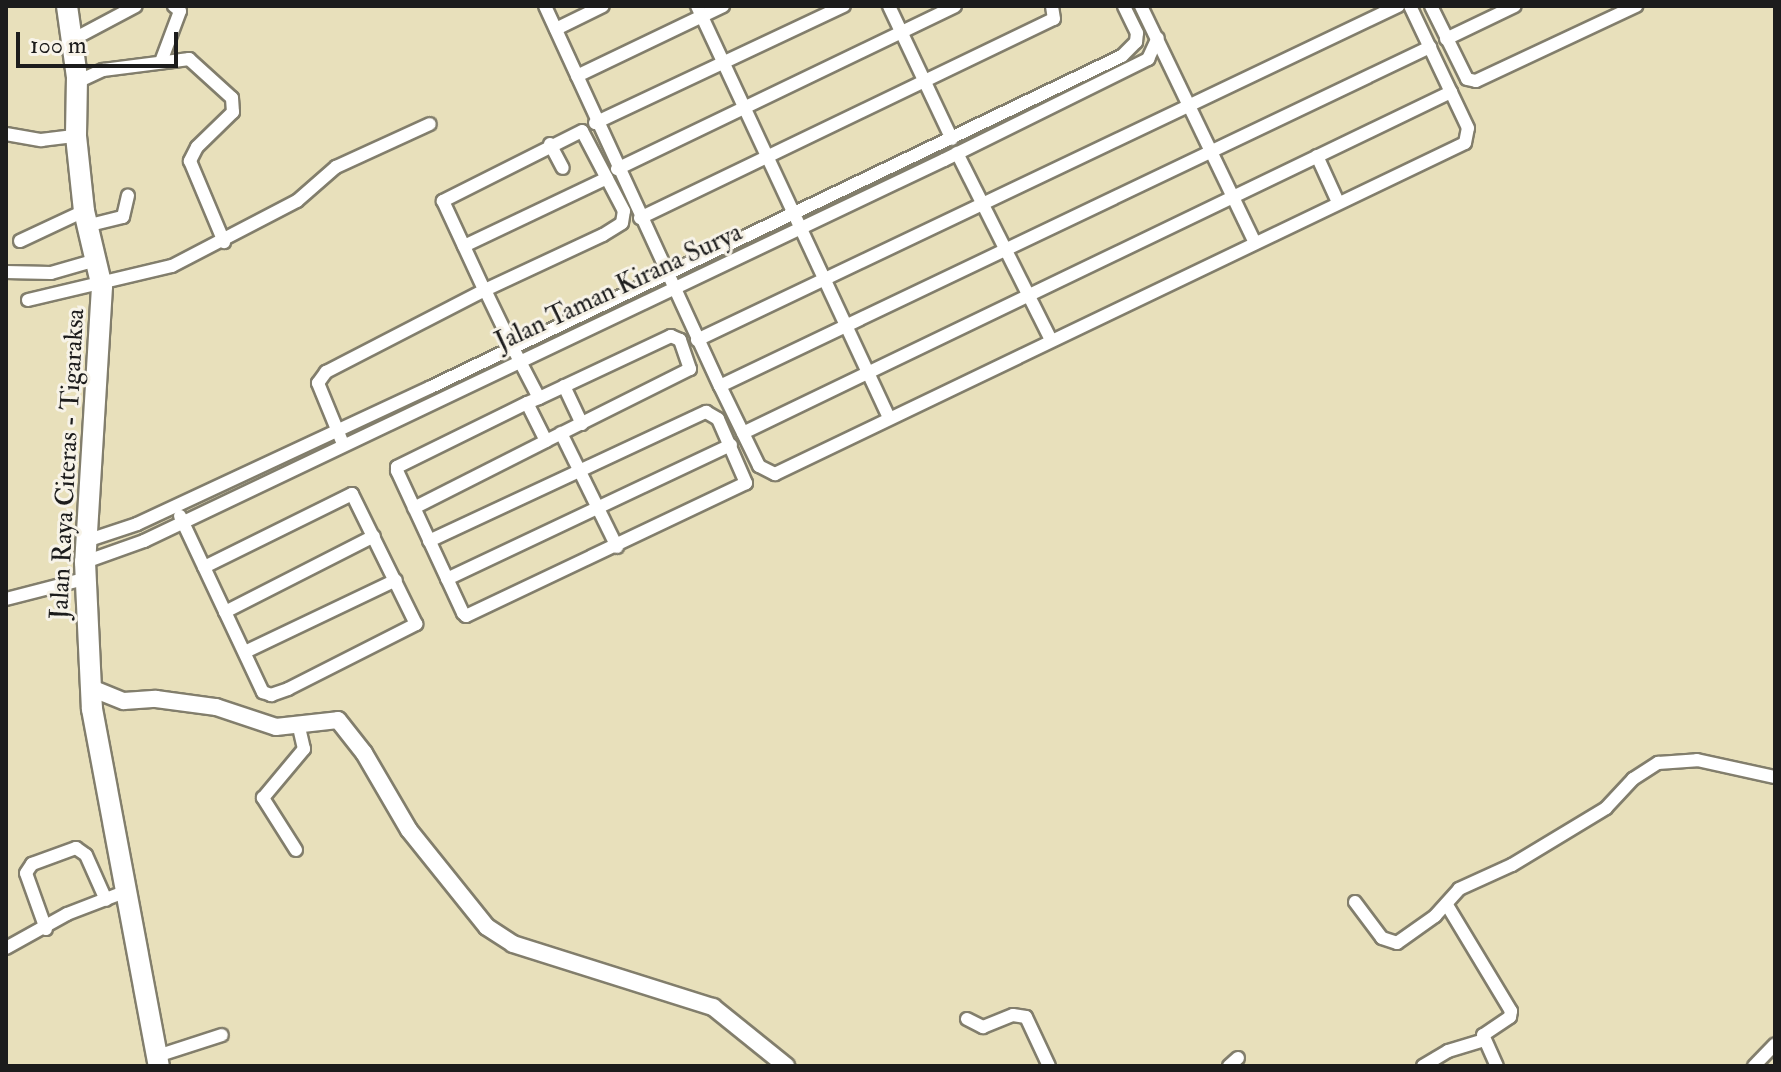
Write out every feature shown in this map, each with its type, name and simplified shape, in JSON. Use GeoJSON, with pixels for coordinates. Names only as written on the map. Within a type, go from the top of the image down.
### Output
{"type":"FeatureCollection","features":[{"type":"Feature","properties":{"kind":"main road","name":"Jalan Raya Citeras - Tigaraksa"},"geometry":{"type":"LineString","coordinates":[[67,6],[77,82],[76,136],[85,218],[102,287],[84,571],[91,688],[115,896],[158,1061]]}},
{"type":"Feature","properties":{"kind":"street"},"geometry":{"type":"LineString","coordinates":[[72,40],[136,6]]}},
{"type":"Feature","properties":{"kind":"street"},"geometry":{"type":"LineString","coordinates":[[343,444],[320,377],[485,290],[622,223],[624,211],[595,123],[545,6]]}},
{"type":"Feature","properties":{"kind":"street"},"geometry":{"type":"LineString","coordinates":[[556,29],[603,6]]}},
{"type":"Feature","properties":{"kind":"street"},"geometry":{"type":"LineString","coordinates":[[577,76],[700,11],[723,6]]}},
{"type":"Feature","properties":{"kind":"street"},"geometry":{"type":"LineString","coordinates":[[595,123],[844,6]]}},
{"type":"Feature","properties":{"kind":"street"},"geometry":{"type":"LineString","coordinates":[[889,6],[952,139]]}},
{"type":"Feature","properties":{"kind":"street"},"geometry":{"type":"LineString","coordinates":[[464,246],[743,106],[955,6]]}},
{"type":"Feature","properties":{"kind":"street"},"geometry":{"type":"LineString","coordinates":[[640,218],[926,84],[1054,19],[1052,6]]}},
{"type":"Feature","properties":{"kind":"street","name":"Jalan Taman Kirana Surya"},"geometry":{"type":"LineString","coordinates":[[6,599],[84,571],[182,520],[343,444],[516,354],[670,281],[794,214],[1122,56],[1136,42],[1124,6]]}},
{"type":"Feature","properties":{"kind":"street"},"geometry":{"type":"LineString","coordinates":[[1141,6],[1255,243]]}},
{"type":"Feature","properties":{"kind":"street"},"geometry":{"type":"LineString","coordinates":[[697,340],[1398,6]]}},
{"type":"Feature","properties":{"kind":"street"},"geometry":{"type":"LineString","coordinates":[[546,441],[516,354],[443,201],[550,144],[585,133],[640,218],[759,466],[775,474],[1465,143],[1468,128],[1410,6]]}},
{"type":"Feature","properties":{"kind":"street"},"geometry":{"type":"LineString","coordinates":[[1431,6],[1467,79],[1476,81],[1630,7]]}},
{"type":"Feature","properties":{"kind":"street"},"geometry":{"type":"LineString","coordinates":[[1446,39],[1515,6]]}},
{"type":"Feature","properties":{"kind":"street"},"geometry":{"type":"LineString","coordinates":[[162,59],[182,8]]}},
{"type":"Feature","properties":{"kind":"street"},"geometry":{"type":"LineString","coordinates":[[700,11],[889,418]]}},
{"type":"Feature","properties":{"kind":"street","name":"Jalan Taman Kirana Surya"},"geometry":{"type":"LineString","coordinates":[[670,281],[800,228],[1148,59],[1158,38]]}},
{"type":"Feature","properties":{"kind":"street"},"geometry":{"type":"LineString","coordinates":[[720,386],[1430,47]]}},
{"type":"Feature","properties":{"kind":"street"},"geometry":{"type":"LineString","coordinates":[[77,82],[103,70],[162,59],[198,63],[234,100],[233,112],[197,147],[190,161],[224,242]]}},
{"type":"Feature","properties":{"kind":"street"},"geometry":{"type":"LineString","coordinates":[[743,433],[1451,92]]}},
{"type":"Feature","properties":{"kind":"street"},"geometry":{"type":"LineString","coordinates":[[28,300],[102,287],[172,266],[224,242],[315,190],[336,167],[430,124]]}},
{"type":"Feature","properties":{"kind":"street"},"geometry":{"type":"LineString","coordinates":[[6,134],[41,140],[76,136]]}},
{"type":"Feature","properties":{"kind":"street"},"geometry":{"type":"LineString","coordinates":[[550,144],[563,168]]}},
{"type":"Feature","properties":{"kind":"street"},"geometry":{"type":"LineString","coordinates":[[957,153],[1051,340]]}},
{"type":"Feature","properties":{"kind":"street"},"geometry":{"type":"LineString","coordinates":[[1317,156],[1338,202]]}},
{"type":"Feature","properties":{"kind":"street"},"geometry":{"type":"LineString","coordinates":[[20,241],[85,218],[123,217],[128,196]]}},
{"type":"Feature","properties":{"kind":"street"},"geometry":{"type":"LineString","coordinates":[[6,272],[51,273],[96,260]]}},
{"type":"Feature","properties":{"kind":"street"},"geometry":{"type":"LineString","coordinates":[[414,508],[686,374],[690,362],[680,340],[671,336],[399,464],[397,471],[429,541],[447,579],[468,616],[744,487],[746,478],[718,419],[706,412],[429,541]]}},
{"type":"Feature","properties":{"kind":"street","name":"Jalan Taman Kirana Surya"},"geometry":{"type":"LineString","coordinates":[[86,541],[174,506],[337,430],[516,354]]}},
{"type":"Feature","properties":{"kind":"street"},"geometry":{"type":"LineString","coordinates":[[564,386],[582,424]]}},
{"type":"Feature","properties":{"kind":"street"},"geometry":{"type":"LineString","coordinates":[[561,433],[617,547]]}},
{"type":"Feature","properties":{"kind":"street"},"geometry":{"type":"LineString","coordinates":[[447,579],[731,445]]}},
{"type":"Feature","properties":{"kind":"street"},"geometry":{"type":"LineString","coordinates":[[174,506],[259,687],[271,695],[411,630],[416,620],[355,497],[346,494],[204,567]]}},
{"type":"Feature","properties":{"kind":"street"},"geometry":{"type":"LineString","coordinates":[[225,612],[374,536]]}},
{"type":"Feature","properties":{"kind":"street"},"geometry":{"type":"LineString","coordinates":[[245,652],[396,580]]}},
{"type":"Feature","properties":{"kind":"street"},"geometry":{"type":"LineString","coordinates":[[91,688],[124,701],[202,705],[276,727],[299,727],[328,717],[343,724],[409,830],[472,913],[500,937],[713,1007],[786,1066]]}},
{"type":"Feature","properties":{"kind":"street"},"geometry":{"type":"LineString","coordinates":[[296,850],[263,798],[304,749],[299,727]]}},
{"type":"Feature","properties":{"kind":"street"},"geometry":{"type":"LineString","coordinates":[[1355,902],[1392,944],[1447,905],[1459,889],[1501,871],[1606,808],[1633,779],[1658,763],[1697,760],[1775,777]]}},
{"type":"Feature","properties":{"kind":"street"},"geometry":{"type":"LineString","coordinates":[[6,948],[46,929],[67,914],[115,896],[86,855],[76,848],[32,864],[26,873],[46,929]]}},
{"type":"Feature","properties":{"kind":"street"},"geometry":{"type":"LineString","coordinates":[[1447,905],[1511,1011],[1510,1017],[1483,1035],[1497,1066]]}},
{"type":"Feature","properties":{"kind":"street"},"geometry":{"type":"LineString","coordinates":[[967,1019],[983,1027],[1013,1015],[1026,1017],[1049,1066]]}},
{"type":"Feature","properties":{"kind":"street"},"geometry":{"type":"LineString","coordinates":[[158,1061],[222,1035]]}},
{"type":"Feature","properties":{"kind":"street"},"geometry":{"type":"LineString","coordinates":[[1423,1066],[1448,1051],[1484,1040]]}},
{"type":"Feature","properties":{"kind":"street"},"geometry":{"type":"LineString","coordinates":[[1754,1066],[1775,1044]]}}]}
